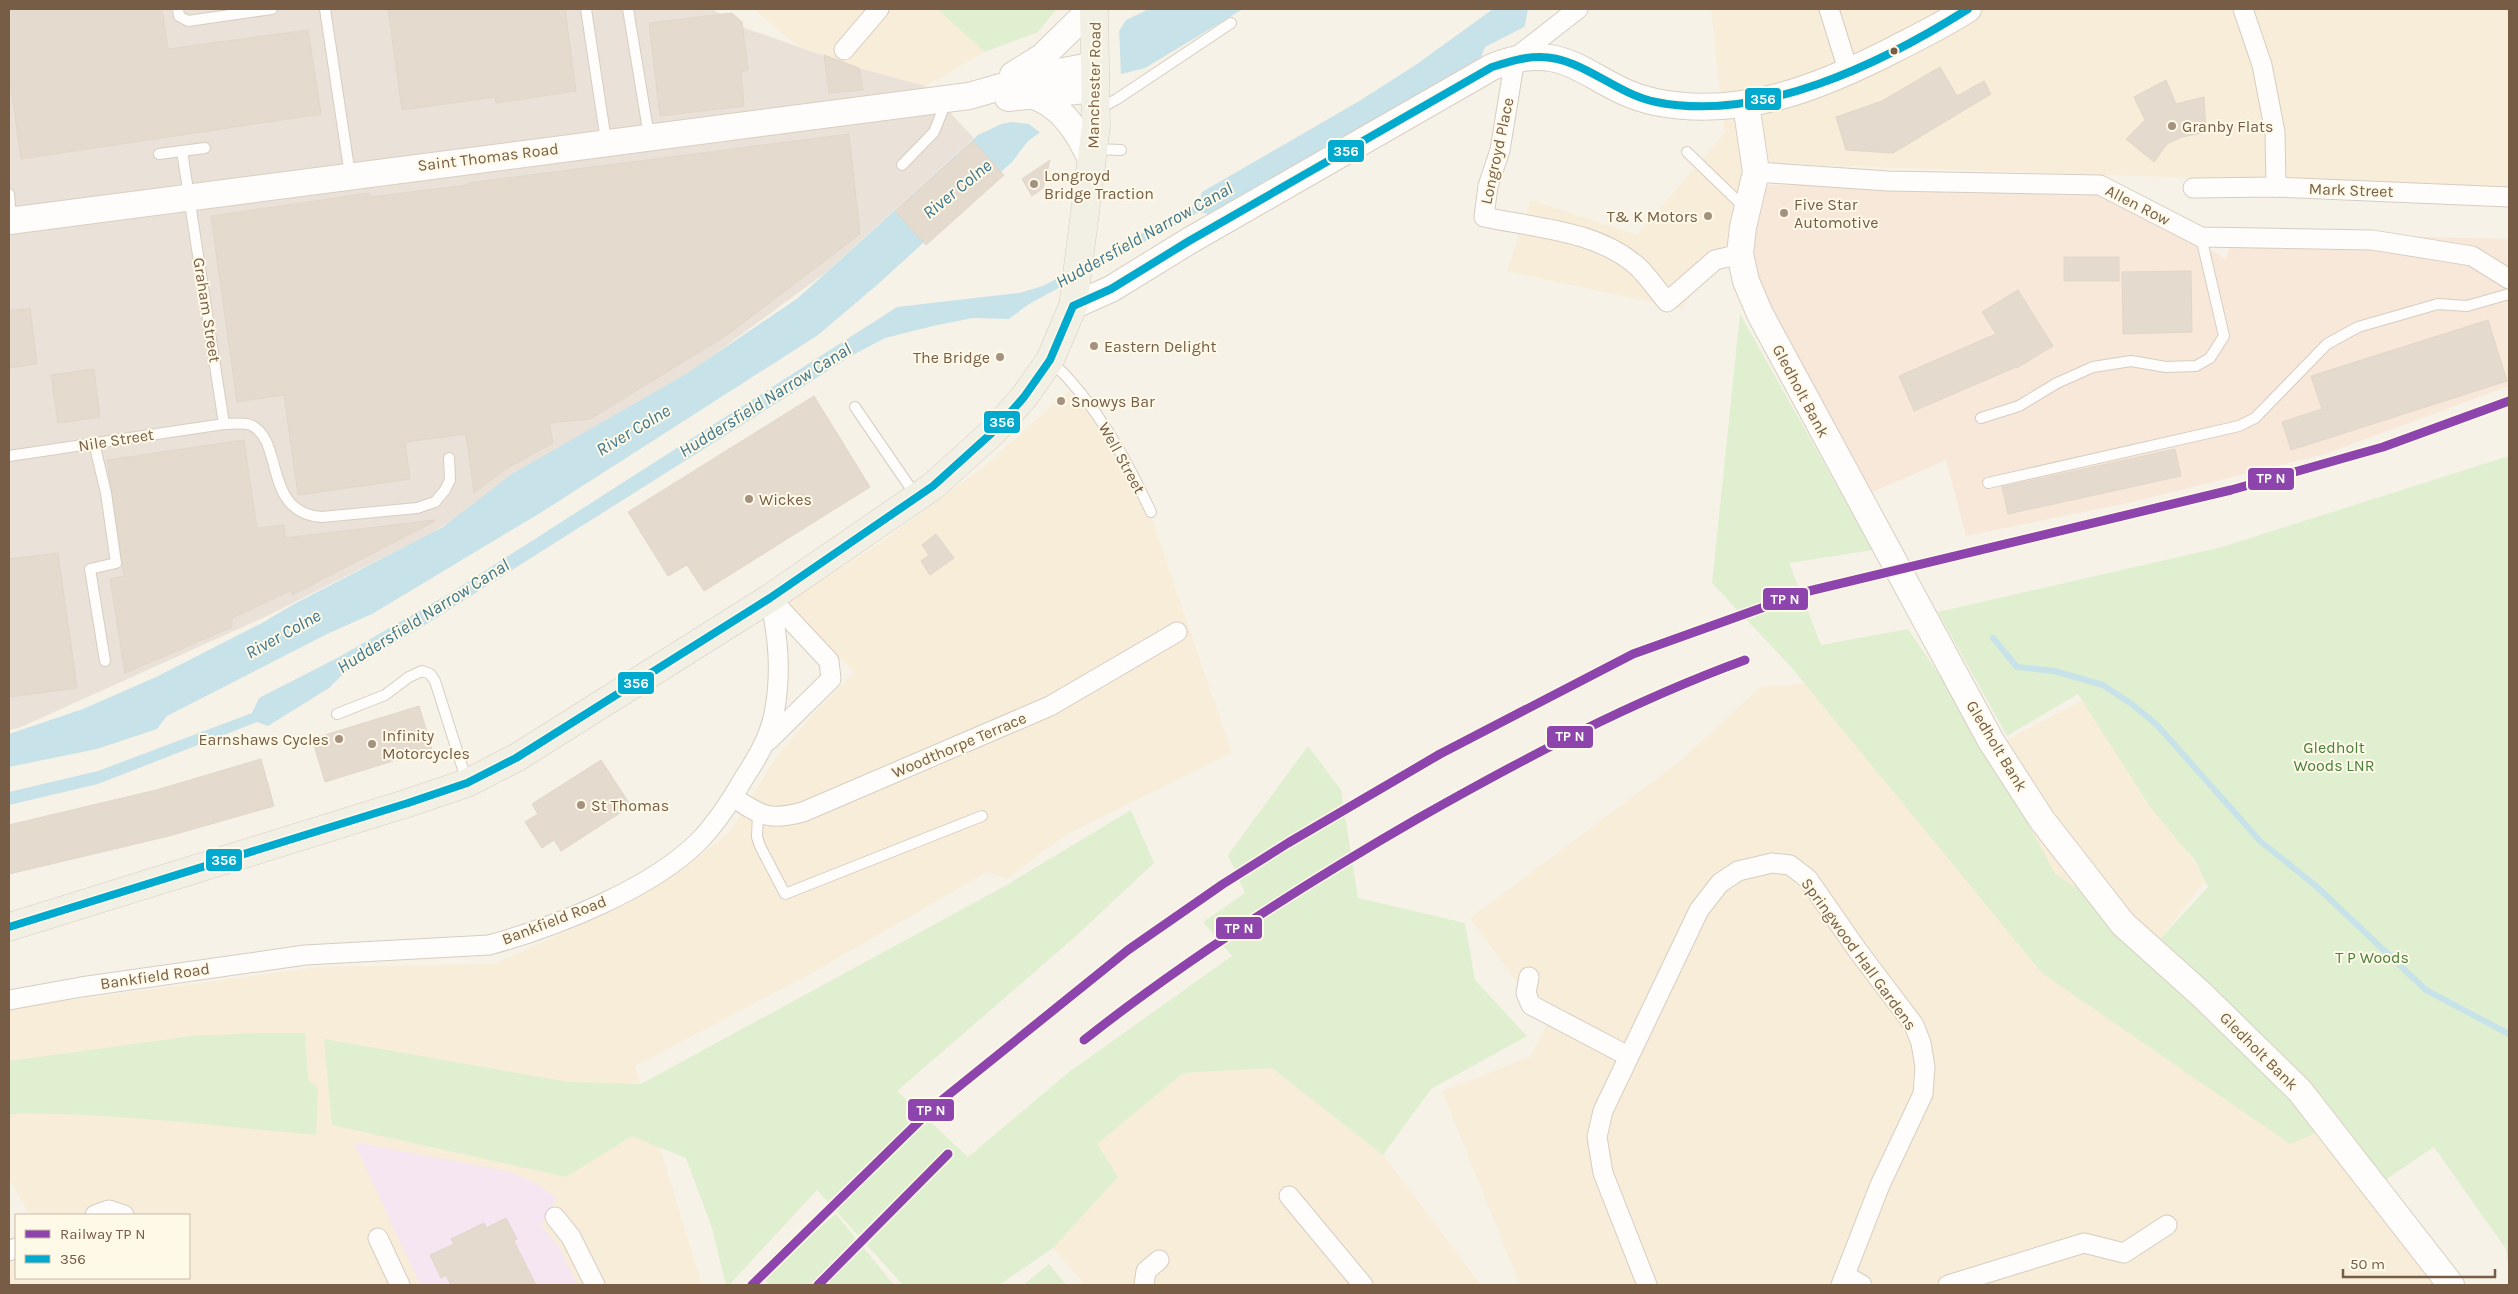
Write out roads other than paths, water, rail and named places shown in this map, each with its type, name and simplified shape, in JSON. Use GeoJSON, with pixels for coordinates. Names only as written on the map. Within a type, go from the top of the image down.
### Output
{"type":"FeatureCollection","features":[{"type":"Feature","properties":{"kind":"main road","name":"Manchester Road"},"geometry":{"type":"LineString","coordinates":[[9,927],[400,806],[467,783],[516,758],[770,598],[917,497],[963,461],[995,430],[1024,397],[1050,360],[1073,300],[1093,155],[1095,82],[1093,9]]}},
{"type":"Feature","properties":{"kind":"street"},"geometry":{"type":"LineString","coordinates":[[844,50],[879,9]]}},
{"type":"Feature","properties":{"kind":"street"},"geometry":{"type":"LineString","coordinates":[[968,95],[1042,57],[1093,9]]}},
{"type":"Feature","properties":{"kind":"street"},"geometry":{"type":"LineString","coordinates":[[1073,300],[1111,290],[1206,231],[1492,67],[1515,58],[1578,9]]}},
{"type":"Feature","properties":{"kind":"street"},"geometry":{"type":"LineString","coordinates":[[1828,9],[1849,73]]}},
{"type":"Feature","properties":{"kind":"street"},"geometry":{"type":"LineString","coordinates":[[1515,58],[1544,56],[1575,65],[1623,90],[1653,101],[1692,108],[1746,104],[1799,93],[1849,73],[1968,9]]}},
{"type":"Feature","properties":{"kind":"street"},"geometry":{"type":"LineString","coordinates":[[2243,9],[2262,66],[2275,132],[2276,187]]}},
{"type":"Feature","properties":{"kind":"street","name":"Longroyd Place"},"geometry":{"type":"LineString","coordinates":[[1515,58],[1500,150],[1488,186],[1484,216],[1590,239],[1609,247],[1637,266],[1667,302],[1715,260],[1740,254]]}},
{"type":"Feature","properties":{"kind":"street","name":"Saint Thomas Road"},"geometry":{"type":"LineString","coordinates":[[10,220],[968,95],[1059,72],[1095,82]]}},
{"type":"Feature","properties":{"kind":"street","name":"Saint Thomas Road"},"geometry":{"type":"LineString","coordinates":[[968,95],[987,101],[1030,95],[1095,82]]}},
{"type":"Feature","properties":{"kind":"street"},"geometry":{"type":"LineString","coordinates":[[1030,95],[1044,99],[1069,122],[1093,155]]}},
{"type":"Feature","properties":{"kind":"street","name":"Gledholt Bank"},"geometry":{"type":"LineString","coordinates":[[1746,104],[1756,172],[1747,210],[1740,254],[1746,281],[1760,314],[1991,741],[2042,820],[2124,924],[2202,995],[2300,1091],[2451,1285]]}},
{"type":"Feature","properties":{"kind":"street","name":"Allen Row"},"geometry":{"type":"LineString","coordinates":[[1756,172],[1888,181],[2100,185],[2201,237],[2372,240],[2472,256],[2509,279]]}},
{"type":"Feature","properties":{"kind":"street","name":"Mark Street"},"geometry":{"type":"LineString","coordinates":[[2193,188],[2276,187],[2509,197]]}},
{"type":"Feature","properties":{"kind":"street"},"geometry":{"type":"LineString","coordinates":[[765,744],[831,679],[829,661],[770,598]]}},
{"type":"Feature","properties":{"kind":"street","name":"Bankfield Road"},"geometry":{"type":"LineString","coordinates":[[9,1000],[57,990],[305,955],[489,945],[518,937],[627,891],[668,866],[700,840],[733,797],[765,744],[774,715],[779,667],[779,642],[770,598]]}},
{"type":"Feature","properties":{"kind":"street","name":"Woodthorpe Terrace"},"geometry":{"type":"LineString","coordinates":[[733,797],[758,814],[784,817],[803,812],[997,730],[1074,693],[1177,632]]}},
{"type":"Feature","properties":{"kind":"street","name":"Springwood Hall Gardens"},"geometry":{"type":"LineString","coordinates":[[1647,1285],[1602,1173],[1597,1137],[1603,1111],[1699,910],[1720,883],[1738,871],[1772,863],[1790,865],[1808,879],[1858,951],[1914,1025],[1921,1043],[1925,1067],[1923,1094],[1880,1185],[1850,1282]]}},
{"type":"Feature","properties":{"kind":"street"},"geometry":{"type":"LineString","coordinates":[[1530,977],[1526,993],[1531,1005],[1628,1056]]}},
{"type":"Feature","properties":{"kind":"street"},"geometry":{"type":"LineString","coordinates":[[1290,1196],[1363,1285]]}},
{"type":"Feature","properties":{"kind":"street"},"geometry":{"type":"LineString","coordinates":[[98,1214],[109,1210],[121,1214]]}},
{"type":"Feature","properties":{"kind":"street"},"geometry":{"type":"LineString","coordinates":[[555,1217],[571,1237],[595,1285]]}},
{"type":"Feature","properties":{"kind":"street"},"geometry":{"type":"LineString","coordinates":[[1948,1285],[2084,1244],[2124,1253],[2167,1225]]}},
{"type":"Feature","properties":{"kind":"street"},"geometry":{"type":"LineString","coordinates":[[378,1238],[400,1285]]}},
{"type":"Feature","properties":{"kind":"street"},"geometry":{"type":"LineString","coordinates":[[1144,1285],[1146,1271],[1159,1260]]}},
{"type":"Feature","properties":{"kind":"lane"},"geometry":{"type":"LineString","coordinates":[[178,9],[179,16],[188,21],[272,9]]}},
{"type":"Feature","properties":{"kind":"lane"},"geometry":{"type":"LineString","coordinates":[[326,9],[350,175]]}},
{"type":"Feature","properties":{"kind":"lane"},"geometry":{"type":"LineString","coordinates":[[586,9],[606,141]]}},
{"type":"Feature","properties":{"kind":"lane"},"geometry":{"type":"LineString","coordinates":[[628,9],[649,136]]}},
{"type":"Feature","properties":{"kind":"lane"},"geometry":{"type":"LineString","coordinates":[[1095,82],[1117,99],[1231,23]]}},
{"type":"Feature","properties":{"kind":"lane"},"geometry":{"type":"LineString","coordinates":[[902,165],[968,95]]}},
{"type":"Feature","properties":{"kind":"lane"},"geometry":{"type":"LineString","coordinates":[[159,154],[205,148]]}},
{"type":"Feature","properties":{"kind":"lane"},"geometry":{"type":"LineString","coordinates":[[1093,155],[1122,150]]}},
{"type":"Feature","properties":{"kind":"lane","name":"Graham Street"},"geometry":{"type":"LineString","coordinates":[[182,151],[224,424]]}},
{"type":"Feature","properties":{"kind":"lane"},"geometry":{"type":"LineString","coordinates":[[1687,152],[1747,210]]}},
{"type":"Feature","properties":{"kind":"lane"},"geometry":{"type":"LineString","coordinates":[[9,194],[10,220]]}},
{"type":"Feature","properties":{"kind":"lane"},"geometry":{"type":"LineString","coordinates":[[1981,418],[2019,406],[2056,383],[2093,367],[2130,361],[2166,367],[2196,366],[2210,358],[2224,336],[2201,237]]}},
{"type":"Feature","properties":{"kind":"lane"},"geometry":{"type":"LineString","coordinates":[[1988,483],[2239,426],[2255,418],[2327,344],[2358,327],[2438,304],[2467,306],[2509,294]]}},
{"type":"Feature","properties":{"kind":"lane","name":"Well Street"},"geometry":{"type":"LineString","coordinates":[[1050,360],[1070,378],[1098,414],[1152,512]]}},
{"type":"Feature","properties":{"kind":"lane"},"geometry":{"type":"LineString","coordinates":[[855,407],[917,497]]}},
{"type":"Feature","properties":{"kind":"lane","name":"Nile Street"},"geometry":{"type":"LineString","coordinates":[[9,456],[224,424],[250,425],[261,434],[282,490],[294,508],[309,516],[322,517],[417,508],[435,502],[445,490],[450,480],[449,458]]}},
{"type":"Feature","properties":{"kind":"lane"},"geometry":{"type":"LineString","coordinates":[[94,443],[106,493],[116,563],[90,569],[104,661]]}},
{"type":"Feature","properties":{"kind":"lane"},"geometry":{"type":"LineString","coordinates":[[337,714],[385,695],[409,676],[422,671],[430,674],[435,681],[467,783]]}},
{"type":"Feature","properties":{"kind":"lane"},"geometry":{"type":"LineString","coordinates":[[758,814],[757,836],[760,846],[785,894],[982,816]]}},
{"type":"Feature","properties":{"kind":"water","name":"River Colne"},"geometry":{"type":"Polygon","coordinates":[[[1149,9],[1243,9],[1145,68],[1121,74],[1028,141],[1012,162],[877,285],[818,335],[545,510],[372,614],[327,634],[167,716],[157,729],[97,749],[9,767],[9,734],[83,709],[156,677],[443,527],[512,474],[686,374],[798,298],[978,135],[1016,117],[1116,36],[1126,20],[1149,9]]]}},
{"type":"Feature","properties":{"kind":"water","name":"Huddersfield Narrow Canal"},"geometry":{"type":"Polygon","coordinates":[[[1493,9],[1541,9],[1534,22],[1485,47],[1481,57],[1360,129],[1208,214],[1199,212],[1029,304],[1009,319],[973,318],[933,326],[885,338],[851,356],[428,623],[344,673],[329,688],[268,726],[257,722],[98,784],[9,805],[9,792],[98,771],[252,713],[259,698],[339,657],[452,592],[897,307],[1019,293],[1043,286],[1199,203],[1202,192],[1361,100],[1417,64],[1493,9]]]}},
{"type":"Feature","properties":{"kind":"waterway"},"geometry":{"type":"LineString","coordinates":[[1993,638],[2017,667],[2054,671],[2103,685],[2133,705],[2157,725],[2260,841],[2316,886],[2426,990],[2509,1034]]}},
{"type":"Feature","properties":{"kind":"place","name":"Granby Flats"},"geometry":{"type":"Point","coordinates":[2172,126]}},
{"type":"Feature","properties":{"kind":"place","name":"Longroyd Bridge Traction"},"geometry":{"type":"Point","coordinates":[1034,184]}},
{"type":"Feature","properties":{"kind":"place","name":"Five Star Automotive"},"geometry":{"type":"Point","coordinates":[1784,213]}},
{"type":"Feature","properties":{"kind":"place","name":"T& K Motors"},"geometry":{"type":"Point","coordinates":[1708,216]}},
{"type":"Feature","properties":{"kind":"place","name":"Eastern Delight"},"geometry":{"type":"Point","coordinates":[1094,346]}},
{"type":"Feature","properties":{"kind":"place","name":"The Bridge"},"geometry":{"type":"Point","coordinates":[1000,357]}},
{"type":"Feature","properties":{"kind":"place","name":"Snowys Bar"},"geometry":{"type":"Point","coordinates":[1061,401]}},
{"type":"Feature","properties":{"kind":"place","name":"Wickes"},"geometry":{"type":"Point","coordinates":[749,499]}},
{"type":"Feature","properties":{"kind":"place","name":"Earnshaws Cycles"},"geometry":{"type":"Point","coordinates":[339,739]}},
{"type":"Feature","properties":{"kind":"place","name":"Infinity Motorcycles"},"geometry":{"type":"Point","coordinates":[372,744]}},
{"type":"Feature","properties":{"kind":"place","name":"St Thomas"},"geometry":{"type":"Point","coordinates":[581,805]}},
{"type":"Feature","properties":{"kind":"park label","name":"Gledholt Woods LNR"},"geometry":{"type":"Point","coordinates":[2334,756]}},
{"type":"Feature","properties":{"kind":"park label","name":"T P Woods"},"geometry":{"type":"Point","coordinates":[2372,957]}}]}
